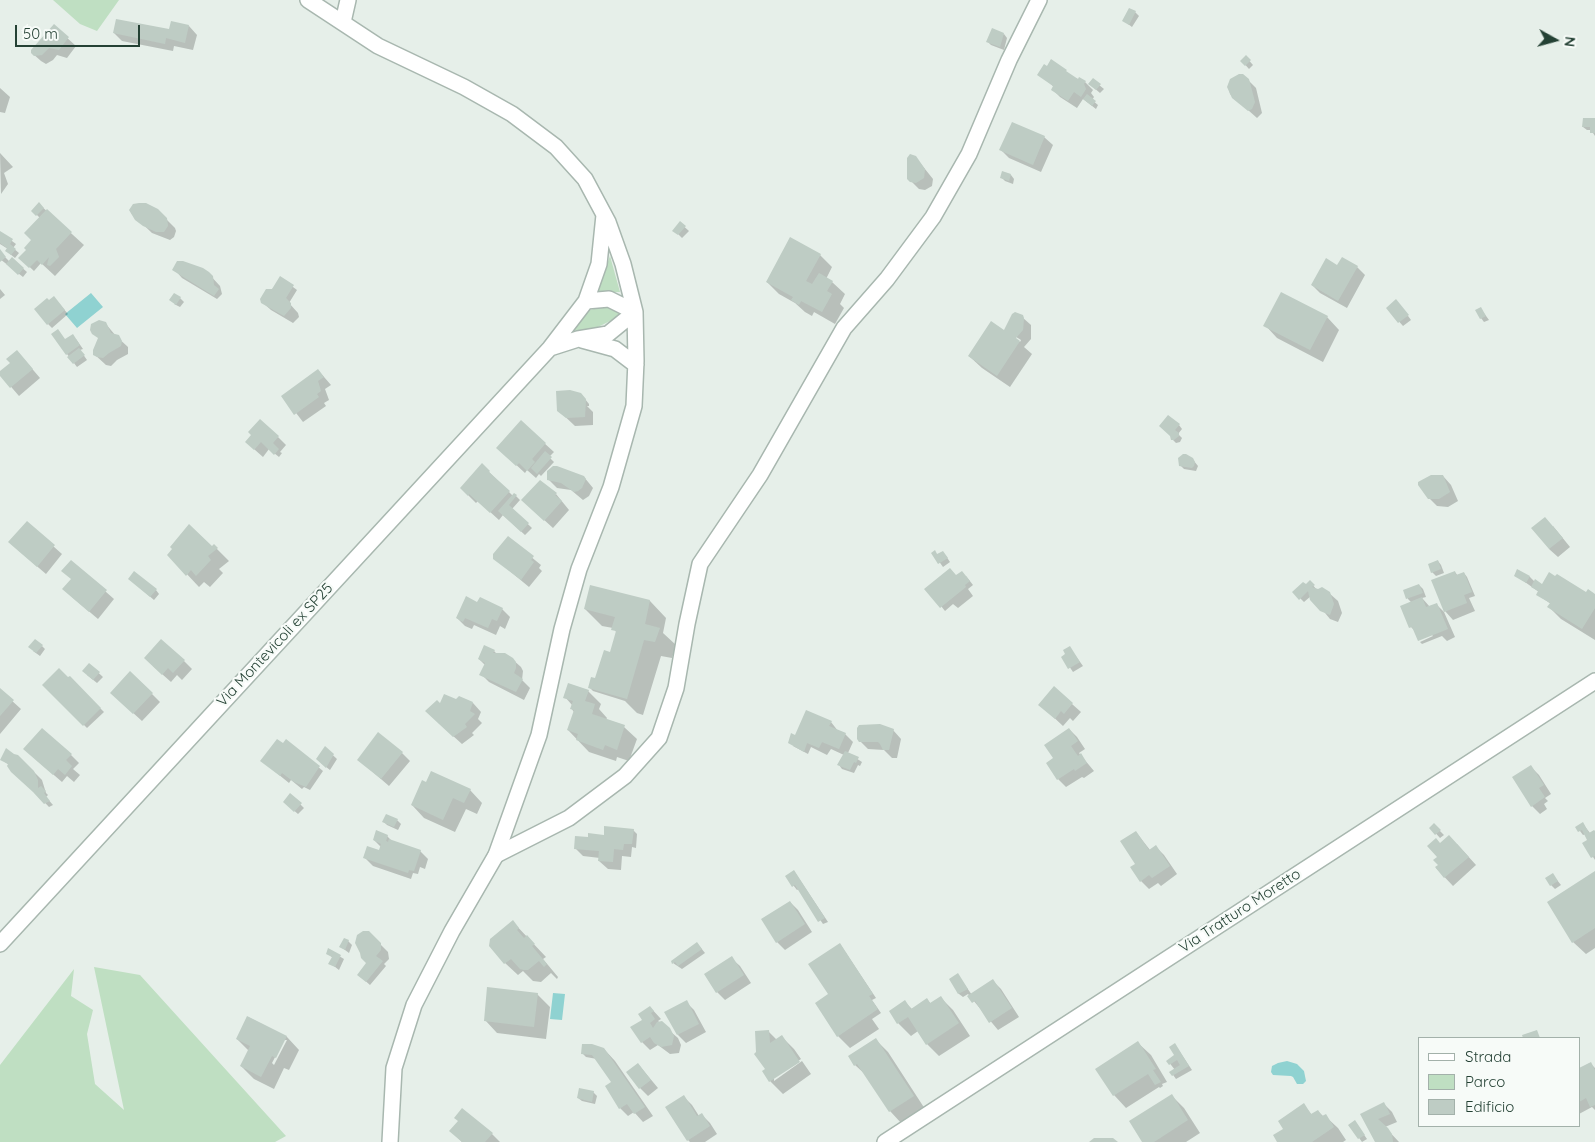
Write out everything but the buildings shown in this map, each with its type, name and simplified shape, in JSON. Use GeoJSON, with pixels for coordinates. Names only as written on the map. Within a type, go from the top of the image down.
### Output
{"type":"FeatureCollection","features":[{"type":"Feature","properties":{"kind":"street"},"geometry":{"type":"LineString","coordinates":[[308,0],[378,46],[464,87],[512,114],[556,146],[585,179],[604,214],[623,264],[635,312],[636,365],[634,406],[611,487],[579,569],[562,629],[539,735],[496,855],[452,931],[414,1005],[394,1068],[390,1142]]}},
{"type":"Feature","properties":{"kind":"street"},"geometry":{"type":"LineString","coordinates":[[343,22],[348,0]]}},
{"type":"Feature","properties":{"kind":"street"},"geometry":{"type":"LineString","coordinates":[[496,855],[569,818],[625,776],[659,738],[676,688],[686,624],[700,564],[760,475],[844,328],[888,279],[932,217],[969,154],[1009,60],[1039,0]]}},
{"type":"Feature","properties":{"kind":"street","name":"Via Montevicoli ex SP25"},"geometry":{"type":"LineString","coordinates":[[0,944],[550,348],[586,300],[599,264],[604,214]]}},
{"type":"Feature","properties":{"kind":"street"},"geometry":{"type":"LineString","coordinates":[[586,300],[609,299],[635,312]]}},
{"type":"Feature","properties":{"kind":"street"},"geometry":{"type":"LineString","coordinates":[[550,348],[578,339],[608,334],[635,312]]}},
{"type":"Feature","properties":{"kind":"street"},"geometry":{"type":"LineString","coordinates":[[578,339],[615,350],[636,365]]}},
{"type":"Feature","properties":{"kind":"street","name":"Via Tratturo Moretto"},"geometry":{"type":"LineString","coordinates":[[885,1142],[1595,681]]}},
{"type":"Feature","properties":{"kind":"green space"},"geometry":{"type":"Polygon","coordinates":[[[53,0],[119,0],[97,31],[80,24],[53,0]]]}},
{"type":"Feature","properties":{"kind":"green space"},"geometry":{"type":"Polygon","coordinates":[[[610,256],[620,292],[597,292],[610,256]]]}},
{"type":"Feature","properties":{"kind":"green space"},"geometry":{"type":"Polygon","coordinates":[[[604,306],[620,308],[618,317],[596,328],[569,332],[587,311],[604,306]]]}},
{"type":"Feature","properties":{"kind":"green space"},"geometry":{"type":"Polygon","coordinates":[[[94,967],[140,975],[286,1136],[275,1142],[0,1142],[0,1065],[74,969],[71,996],[93,1010],[87,1034],[95,1084],[124,1110],[94,967]]]}},
{"type":"Feature","properties":{"kind":"water"},"geometry":{"type":"Polygon","coordinates":[[[91,293],[103,307],[77,328],[65,314],[91,293]]]}},
{"type":"Feature","properties":{"kind":"water"},"geometry":{"type":"Polygon","coordinates":[[[553,993],[565,994],[562,1020],[550,1019],[553,993]]]}},
{"type":"Feature","properties":{"kind":"water"},"geometry":{"type":"Polygon","coordinates":[[[1287,1061],[1297,1064],[1304,1071],[1306,1081],[1303,1084],[1297,1084],[1291,1076],[1273,1075],[1271,1072],[1272,1066],[1287,1061]]]}}]}
